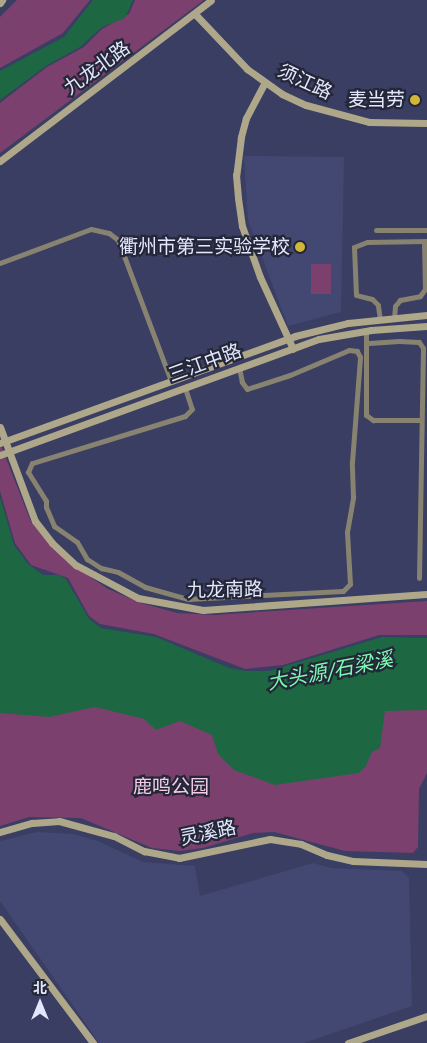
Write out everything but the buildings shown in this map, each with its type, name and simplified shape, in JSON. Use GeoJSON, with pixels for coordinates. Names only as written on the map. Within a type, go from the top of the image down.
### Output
{"type":"FeatureCollection","features":[{"type":"Feature","properties":{"kind":"street","name":"九龙北路"},"geometry":{"type":"LineString","coordinates":[[0,161],[212,0]]}},
{"type":"Feature","properties":{"kind":"street","name":"须江路"},"geometry":{"type":"LineString","coordinates":[[195,14],[224,48],[265,82],[290,98],[343,116],[369,122],[427,123]]}},
{"type":"Feature","properties":{"kind":"street"},"geometry":{"type":"LineString","coordinates":[[265,82],[249,111],[241,138],[237,190],[245,235],[260,277],[293,349]]}},
{"type":"Feature","properties":{"kind":"street"},"geometry":{"type":"LineString","coordinates":[[0,263],[92,230],[109,233],[118,240],[171,381]]}},
{"type":"Feature","properties":{"kind":"street"},"geometry":{"type":"LineString","coordinates":[[376,230],[427,230]]}},
{"type":"Feature","properties":{"kind":"street"},"geometry":{"type":"LineString","coordinates":[[380,320],[378,305],[372,299],[356,295],[354,247],[367,242],[426,242],[425,289],[420,296],[400,300],[395,306],[394,318]]}},
{"type":"Feature","properties":{"kind":"street","name":"三江中路"},"geometry":{"type":"LineString","coordinates":[[3,442],[288,339],[348,323],[427,315]]}},
{"type":"Feature","properties":{"kind":"street","name":"三江中路"},"geometry":{"type":"LineString","coordinates":[[0,455],[319,339],[366,330],[427,326]]}},
{"type":"Feature","properties":{"kind":"street"},"geometry":{"type":"LineString","coordinates":[[366,330],[368,343],[366,415],[381,421],[420,420]]}},
{"type":"Feature","properties":{"kind":"street"},"geometry":{"type":"LineString","coordinates":[[368,343],[399,340],[422,345],[420,420],[423,428],[425,471],[419,578]]}},
{"type":"Feature","properties":{"kind":"street"},"geometry":{"type":"LineString","coordinates":[[185,388],[192,409],[185,416],[32,463],[28,472],[46,501],[50,519],[60,531],[77,542],[87,559],[146,587],[188,599],[344,591],[350,584],[348,532],[353,497],[352,457],[360,356],[357,351],[349,350],[290,375],[248,388],[242,382],[239,368]]}},
{"type":"Feature","properties":{"kind":"street"},"geometry":{"type":"LineString","coordinates":[[0,427],[3,442],[10,451]]}},
{"type":"Feature","properties":{"kind":"street","name":"九龙南路"},"geometry":{"type":"LineString","coordinates":[[10,451],[35,521],[52,543],[76,564],[105,582],[138,598],[203,610],[427,594]]}},
{"type":"Feature","properties":{"kind":"street"},"geometry":{"type":"LineString","coordinates":[[292,594],[292,604]]}},
{"type":"Feature","properties":{"kind":"street","name":"灵溪路"},"geometry":{"type":"LineString","coordinates":[[0,832],[32,823],[59,821],[114,836],[144,851],[179,858],[270,839],[301,844],[327,855],[353,861],[427,864]]}},
{"type":"Feature","properties":{"kind":"street"},"geometry":{"type":"LineString","coordinates":[[1,921],[93,1043]]}},
{"type":"Feature","properties":{"kind":"street"},"geometry":{"type":"LineString","coordinates":[[348,1043],[427,1016]]}},
{"type":"Feature","properties":{"kind":"street"},"geometry":{"type":"LineString","coordinates":[[361,1043],[427,1021]]}},
{"type":"Feature","properties":{"kind":"shaded area","name":"衢州市第三实验学校"},"geometry":{"type":"Polygon","coordinates":[[[244,156],[344,157],[341,312],[288,326],[248,220],[244,156]]]}},
{"type":"Feature","properties":{"kind":"shaded area"},"geometry":{"type":"Polygon","coordinates":[[[37,832],[73,834],[98,841],[143,862],[195,866],[200,896],[313,863],[331,868],[402,871],[409,878],[412,1006],[304,1043],[99,1043],[0,901],[0,841],[37,832]]]}},
{"type":"Feature","properties":{"kind":"green space"},"geometry":{"type":"Polygon","coordinates":[[[17,0],[90,0],[63,33],[0,68],[0,17],[17,0]]]}},
{"type":"Feature","properties":{"kind":"green space"},"geometry":{"type":"Polygon","coordinates":[[[135,0],[204,0],[0,153],[0,103],[47,67],[84,47],[102,29],[129,14],[135,0]]]}},
{"type":"Feature","properties":{"kind":"green space"},"geometry":{"type":"Polygon","coordinates":[[[311,264],[331,264],[331,294],[311,294],[311,264]]]}},
{"type":"Feature","properties":{"kind":"green space"},"geometry":{"type":"Polygon","coordinates":[[[0,443],[31,522],[65,560],[108,589],[141,603],[177,613],[214,615],[427,601],[427,635],[379,635],[283,665],[245,669],[154,634],[100,624],[89,616],[68,578],[31,565],[15,543],[0,491],[0,443]]]}},
{"type":"Feature","properties":{"kind":"green space","name":"鹿鸣公园"},"geometry":{"type":"Polygon","coordinates":[[[95,704],[178,720],[379,716],[385,709],[427,706],[427,773],[419,789],[418,847],[413,853],[345,851],[274,832],[253,833],[203,848],[180,851],[152,848],[81,818],[29,817],[0,826],[0,710],[95,704]]]}},
{"type":"Feature","properties":{"kind":"water"},"geometry":{"type":"Polygon","coordinates":[[[93,0],[133,0],[125,18],[102,27],[80,47],[46,66],[0,100],[0,71],[64,37],[93,0]]]}},
{"type":"Feature","properties":{"kind":"water","name":"大头源/石梁溪"},"geometry":{"type":"Polygon","coordinates":[[[0,497],[14,545],[28,564],[43,575],[59,575],[66,579],[89,619],[101,628],[156,637],[229,668],[246,671],[269,671],[382,637],[427,638],[427,710],[385,711],[380,748],[372,752],[366,766],[359,773],[275,785],[234,770],[218,754],[212,735],[180,721],[156,730],[144,719],[95,707],[49,717],[0,713],[0,497]]]}},
{"type":"Feature","properties":{"kind":"place","name":"麦当劳"},"geometry":{"type":"Point","coordinates":[415,100]}},
{"type":"Feature","properties":{"kind":"place","name":"衢州市第三实验学校"},"geometry":{"type":"Point","coordinates":[300,247]}}]}
